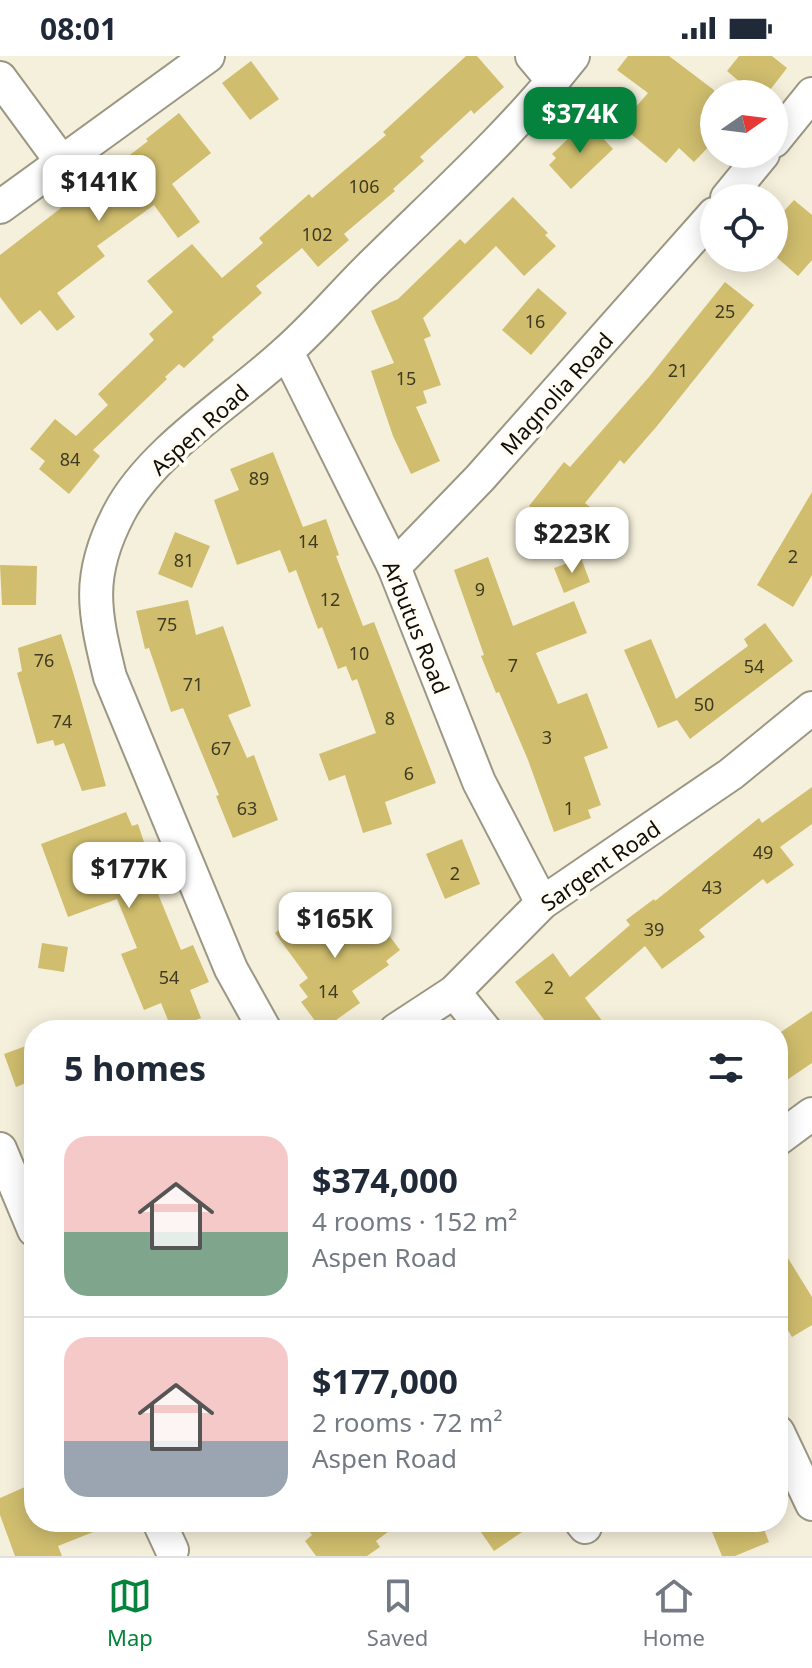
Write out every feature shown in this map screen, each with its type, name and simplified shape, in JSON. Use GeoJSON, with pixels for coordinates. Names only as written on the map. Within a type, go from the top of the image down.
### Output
{"type":"FeatureCollection","features":[{"type":"Feature","properties":{"kind":"street"},"geometry":{"type":"LineString","coordinates":[[0,207],[208,56]]}},
{"type":"Feature","properties":{"kind":"street"},"geometry":{"type":"LineString","coordinates":[[532,56],[563,68]]}},
{"type":"Feature","properties":{"kind":"street","name":"Aspen Road"},"geometry":{"type":"LineString","coordinates":[[259,1020],[231,969],[110,677],[99,629],[95,584],[104,548],[120,510],[160,458],[287,352],[464,176],[563,68]]}},
{"type":"Feature","properties":{"kind":"street"},"geometry":{"type":"LineString","coordinates":[[0,78],[61,161]]}},
{"type":"Feature","properties":{"kind":"street"},"geometry":{"type":"LineString","coordinates":[[788,124],[812,94]]}},
{"type":"Feature","properties":{"kind":"street"},"geometry":{"type":"LineString","coordinates":[[738,184],[752,168]]}},
{"type":"Feature","properties":{"kind":"street","name":"Magnolia Road"},"geometry":{"type":"LineString","coordinates":[[394,567],[480,478],[700,230]]}},
{"type":"Feature","properties":{"kind":"street","name":"Arbutus Road"},"geometry":{"type":"LineString","coordinates":[[287,352],[394,567],[479,782],[542,903]]}},
{"type":"Feature","properties":{"kind":"street","name":"Sargent Road"},"geometry":{"type":"LineString","coordinates":[[411,1020],[454,992],[542,903],[731,774],[812,708]]}},
{"type":"Feature","properties":{"kind":"street"},"geometry":{"type":"LineString","coordinates":[[454,992],[477,1020]]}},
{"type":"Feature","properties":{"kind":"street"},"geometry":{"type":"LineString","coordinates":[[788,1132],[812,1114]]}},
{"type":"Feature","properties":{"kind":"street"},"geometry":{"type":"LineString","coordinates":[[0,1149],[24,1206]]}},
{"type":"Feature","properties":{"kind":"street"},"geometry":{"type":"LineString","coordinates":[[788,1453],[812,1504]]}},
{"type":"Feature","properties":{"kind":"building"},"geometry":{"type":"Polygon","coordinates":[[[466,56],[477,56],[504,87],[474,114],[471,110],[420,157],[424,161],[393,189],[395,191],[344,234],[349,240],[318,267],[302,248],[256,286],[262,293],[212,337],[214,340],[184,368],[179,364],[165,377],[167,379],[93,450],[100,456],[69,494],[39,469],[45,461],[30,449],[55,419],[76,436],[108,405],[98,394],[154,340],[149,334],[173,312],[147,281],[192,244],[222,278],[263,243],[259,238],[309,194],[312,198],[386,135],[383,132],[466,56]]]}},
{"type":"Feature","properties":{"kind":"building"},"geometry":{"type":"Polygon","coordinates":[[[628,56],[669,56],[701,80],[700,156],[694,162],[679,148],[666,163],[620,125],[648,93],[617,70],[628,56]]]}},
{"type":"Feature","properties":{"kind":"building"},"geometry":{"type":"Polygon","coordinates":[[[739,56],[772,56],[787,68],[778,80],[738,80],[727,71],[739,56]]]}},
{"type":"Feature","properties":{"kind":"building"},"geometry":{"type":"Polygon","coordinates":[[[251,61],[279,99],[250,120],[222,83],[251,61]]]}},
{"type":"Feature","properties":{"kind":"building"},"geometry":{"type":"Polygon","coordinates":[[[179,113],[211,153],[172,184],[200,222],[178,238],[154,205],[97,246],[105,256],[57,293],[75,317],[57,331],[40,310],[21,325],[0,297],[0,255],[148,141],[146,139],[179,113]]]}},
{"type":"Feature","properties":{"kind":"building"},"geometry":{"type":"Polygon","coordinates":[[[587,121],[613,149],[571,189],[549,165],[556,158],[552,154],[587,121]]]}},
{"type":"Feature","properties":{"kind":"building"},"geometry":{"type":"Polygon","coordinates":[[[513,197],[548,233],[545,235],[556,246],[524,276],[496,246],[423,318],[431,336],[424,339],[441,385],[423,391],[427,403],[416,407],[440,461],[411,474],[393,436],[371,371],[394,363],[371,311],[398,299],[460,239],[465,244],[513,197]]]}},
{"type":"Feature","properties":{"kind":"building"},"geometry":{"type":"Polygon","coordinates":[[[794,200],[812,215],[812,260],[798,276],[788,267],[788,207],[794,200]]]}},
{"type":"Feature","properties":{"kind":"building"},"geometry":{"type":"Polygon","coordinates":[[[725,282],[754,305],[657,426],[624,464],[620,460],[585,503],[601,516],[577,545],[529,506],[564,462],[570,467],[649,377],[725,282]]]}},
{"type":"Feature","properties":{"kind":"building"},"geometry":{"type":"Polygon","coordinates":[[[538,288],[567,313],[531,355],[502,330],[538,288]]]}},
{"type":"Feature","properties":{"kind":"building"},"geometry":{"type":"Polygon","coordinates":[[[273,452],[303,527],[326,519],[339,555],[336,556],[363,626],[374,622],[436,783],[385,802],[392,824],[363,833],[345,775],[329,781],[319,754],[376,733],[357,679],[352,681],[346,666],[338,669],[322,627],[318,629],[296,570],[289,573],[280,550],[237,565],[214,500],[239,490],[230,469],[273,452]]]}},
{"type":"Feature","properties":{"kind":"building"},"geometry":{"type":"Polygon","coordinates":[[[812,492],[812,575],[793,607],[757,585],[812,492]]]}},
{"type":"Feature","properties":{"kind":"building"},"geometry":{"type":"Polygon","coordinates":[[[175,532],[210,546],[192,588],[158,574],[175,532]]]}},
{"type":"Feature","properties":{"kind":"building"},"geometry":{"type":"Polygon","coordinates":[[[488,557],[513,626],[574,601],[587,633],[536,653],[558,704],[587,693],[608,748],[584,757],[601,805],[588,810],[591,818],[554,832],[528,760],[481,656],[484,655],[454,570],[488,557]]]}},
{"type":"Feature","properties":{"kind":"building"},"geometry":{"type":"Polygon","coordinates":[[[581,558],[590,582],[564,593],[554,568],[581,558]]]}},
{"type":"Feature","properties":{"kind":"building"},"geometry":{"type":"Polygon","coordinates":[[[0,565],[37,566],[36,605],[2,605],[0,565]]]}},
{"type":"Feature","properties":{"kind":"building"},"geometry":{"type":"Polygon","coordinates":[[[188,600],[196,635],[223,626],[251,706],[228,715],[247,758],[254,755],[278,820],[233,838],[183,708],[171,712],[149,648],[145,649],[136,611],[188,600]]]}},
{"type":"Feature","properties":{"kind":"building"},"geometry":{"type":"Polygon","coordinates":[[[765,623],[793,661],[690,739],[677,720],[658,728],[624,650],[651,639],[676,699],[748,646],[744,639],[765,623]]]}},
{"type":"Feature","properties":{"kind":"building"},"geometry":{"type":"Polygon","coordinates":[[[61,634],[106,786],[82,791],[64,743],[55,746],[53,740],[37,744],[17,673],[22,671],[18,648],[61,634]]]}},
{"type":"Feature","properties":{"kind":"building"},"geometry":{"type":"Polygon","coordinates":[[[812,787],[812,824],[780,847],[794,865],[767,884],[763,879],[699,930],[705,937],[662,969],[645,946],[585,998],[602,1020],[544,1020],[515,982],[553,953],[570,977],[630,925],[626,920],[655,901],[759,818],[762,823],[812,787]]]}},
{"type":"Feature","properties":{"kind":"building"},"geometry":{"type":"Polygon","coordinates":[[[126,812],[132,826],[138,824],[150,860],[145,862],[181,950],[193,945],[209,982],[190,990],[201,1018],[168,1020],[161,1003],[144,1010],[121,954],[137,948],[117,899],[68,917],[41,844],[126,812]]]}},
{"type":"Feature","properties":{"kind":"building"},"geometry":{"type":"Polygon","coordinates":[[[462,839],[480,884],[445,899],[426,854],[462,839]]]}},
{"type":"Feature","properties":{"kind":"building"},"geometry":{"type":"Polygon","coordinates":[[[317,901],[343,936],[373,914],[400,950],[386,961],[389,965],[352,991],[360,1003],[336,1020],[314,1020],[301,1002],[308,997],[299,985],[308,978],[275,933],[317,901]]]}},
{"type":"Feature","properties":{"kind":"building"},"geometry":{"type":"Polygon","coordinates":[[[42,943],[68,947],[64,972],[38,968],[42,943]]]}},
{"type":"Feature","properties":{"kind":"building"},"geometry":{"type":"Polygon","coordinates":[[[812,1011],[812,1063],[788,1079],[788,1027],[812,1011]]]}},
{"type":"Feature","properties":{"kind":"building"},"geometry":{"type":"Polygon","coordinates":[[[24,1047],[24,1084],[16,1087],[4,1054],[24,1047]]]}},
{"type":"Feature","properties":{"kind":"building"},"geometry":{"type":"Polygon","coordinates":[[[788,1258],[812,1297],[812,1325],[792,1337],[788,1330],[788,1258]]]}},
{"type":"Feature","properties":{"kind":"building"},"geometry":{"type":"Polygon","coordinates":[[[24,1487],[24,1532],[93,1532],[58,1546],[62,1556],[15,1556],[0,1515],[0,1498],[24,1487]]]}},
{"type":"Feature","properties":{"kind":"building"},"geometry":{"type":"Polygon","coordinates":[[[310,1532],[388,1532],[376,1541],[380,1547],[367,1556],[316,1556],[305,1541],[312,1535],[310,1532]]]}},
{"type":"Feature","properties":{"kind":"building"},"geometry":{"type":"Polygon","coordinates":[[[481,1532],[522,1532],[494,1551],[481,1532]]]}},
{"type":"Feature","properties":{"kind":"building"},"geometry":{"type":"Polygon","coordinates":[[[712,1532],[765,1532],[769,1542],[735,1556],[722,1556],[712,1532]]]}}]}
